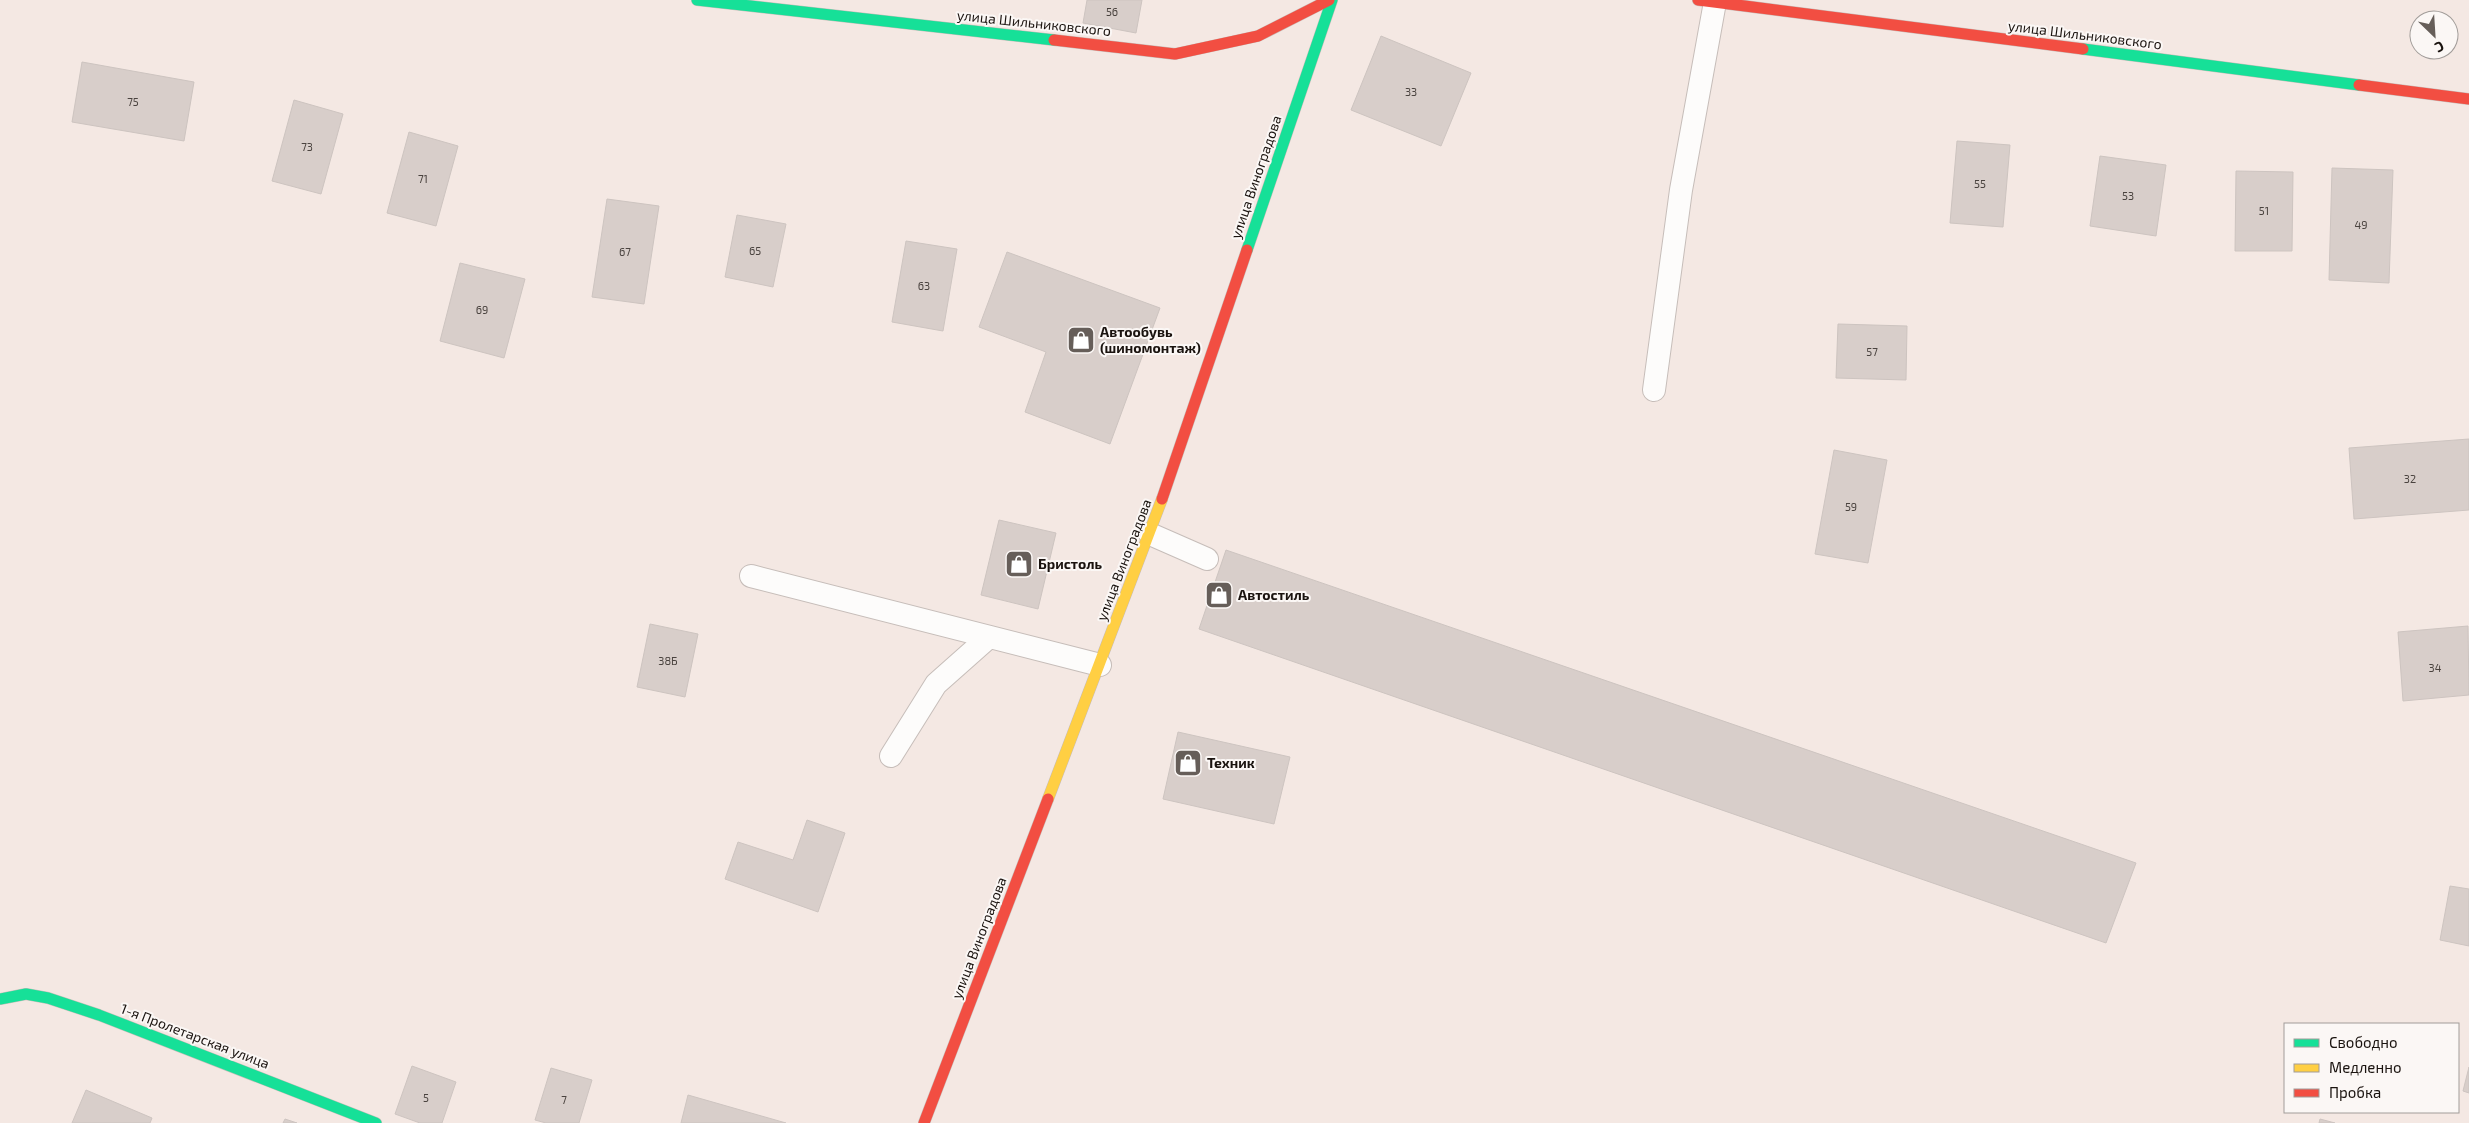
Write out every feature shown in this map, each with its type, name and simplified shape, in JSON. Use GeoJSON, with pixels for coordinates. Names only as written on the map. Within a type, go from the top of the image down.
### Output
{"type":"FeatureCollection","features":[{"type":"Feature","properties":{"kind":"street","name":"улица Шильниковского"},"geometry":{"type":"LineString","coordinates":[[697,0],[1175,54],[1258,36],[1331,0]]}},
{"type":"Feature","properties":{"kind":"street","name":"улица Виноградова"},"geometry":{"type":"LineString","coordinates":[[924,1123],[1150,534],[1331,0]]}},
{"type":"Feature","properties":{"kind":"street","name":"улица Шильниковского"},"geometry":{"type":"LineString","coordinates":[[1706,1],[2469,99]]}},
{"type":"Feature","properties":{"kind":"street","name":"1-я Пролетарская улица"},"geometry":{"type":"LineString","coordinates":[[0,999],[26,994],[57,1001],[99,1015],[376,1123]]}},
{"type":"Feature","properties":{"kind":"lane"},"geometry":{"type":"LineString","coordinates":[[1654,390],[1706,1]]}},
{"type":"Feature","properties":{"kind":"lane"},"geometry":{"type":"LineString","coordinates":[[1150,534],[1207,559]]}},
{"type":"Feature","properties":{"kind":"lane"},"geometry":{"type":"LineString","coordinates":[[751,576],[1100,665]]}},
{"type":"Feature","properties":{"kind":"lane"},"geometry":{"type":"LineString","coordinates":[[891,756],[936,684],[989,637]]}},
{"type":"Feature","properties":{"kind":"building"},"geometry":{"type":"Polygon","coordinates":[[[1087,0],[1142,0],[1136,33],[1083,23],[1087,0]]]}},
{"type":"Feature","properties":{"kind":"building"},"geometry":{"type":"Polygon","coordinates":[[[1381,36],[1471,73],[1441,146],[1351,110],[1381,36]]]}},
{"type":"Feature","properties":{"kind":"building"},"geometry":{"type":"Polygon","coordinates":[[[82,62],[194,82],[184,141],[72,122],[82,62]]]}},
{"type":"Feature","properties":{"kind":"building"},"geometry":{"type":"Polygon","coordinates":[[[294,100],[343,114],[321,194],[272,181],[294,100]]]}},
{"type":"Feature","properties":{"kind":"building"},"geometry":{"type":"Polygon","coordinates":[[[409,132],[458,146],[436,226],[387,213],[409,132]]]}},
{"type":"Feature","properties":{"kind":"building"},"geometry":{"type":"Polygon","coordinates":[[[1957,141],[2010,145],[2003,227],[1950,223],[1957,141]]]}},
{"type":"Feature","properties":{"kind":"building"},"geometry":{"type":"Polygon","coordinates":[[[2100,156],[2166,165],[2156,236],[2090,226],[2100,156]]]}},
{"type":"Feature","properties":{"kind":"building"},"geometry":{"type":"Polygon","coordinates":[[[2332,168],[2393,170],[2389,283],[2329,280],[2332,168]]]}},
{"type":"Feature","properties":{"kind":"building"},"geometry":{"type":"Polygon","coordinates":[[[2236,171],[2293,172],[2292,251],[2235,251],[2236,171]]]}},
{"type":"Feature","properties":{"kind":"building"},"geometry":{"type":"Polygon","coordinates":[[[607,199],[659,206],[644,304],[592,297],[607,199]]]}},
{"type":"Feature","properties":{"kind":"building"},"geometry":{"type":"Polygon","coordinates":[[[737,215],[786,224],[773,287],[725,277],[737,215]]]}},
{"type":"Feature","properties":{"kind":"building"},"geometry":{"type":"Polygon","coordinates":[[[906,241],[957,249],[943,331],[892,322],[906,241]]]}},
{"type":"Feature","properties":{"kind":"building","name":"Автообувь (шиномонтаж)"},"geometry":{"type":"Polygon","coordinates":[[[1007,252],[1160,308],[1110,444],[1025,412],[1046,352],[979,327],[1007,252]]]}},
{"type":"Feature","properties":{"kind":"building"},"geometry":{"type":"Polygon","coordinates":[[[460,263],[525,279],[504,358],[440,341],[460,263]]]}},
{"type":"Feature","properties":{"kind":"building"},"geometry":{"type":"Polygon","coordinates":[[[1838,324],[1907,326],[1906,380],[1836,378],[1838,324]]]}},
{"type":"Feature","properties":{"kind":"building"},"geometry":{"type":"Polygon","coordinates":[[[2469,439],[2469,510],[2354,519],[2349,448],[2469,439]]]}},
{"type":"Feature","properties":{"kind":"building"},"geometry":{"type":"Polygon","coordinates":[[[1834,450],[1887,460],[1868,563],[1815,554],[1834,450]]]}},
{"type":"Feature","properties":{"kind":"building","name":"Бристоль"},"geometry":{"type":"Polygon","coordinates":[[[999,520],[1056,533],[1038,609],[981,595],[999,520]]]}},
{"type":"Feature","properties":{"kind":"building"},"geometry":{"type":"Polygon","coordinates":[[[1226,550],[2136,863],[2106,943],[1199,629],[1226,550]]]}},
{"type":"Feature","properties":{"kind":"building"},"geometry":{"type":"Polygon","coordinates":[[[650,624],[698,634],[685,697],[637,687],[650,624]]]}},
{"type":"Feature","properties":{"kind":"building"},"geometry":{"type":"Polygon","coordinates":[[[2468,626],[2469,695],[2403,701],[2398,632],[2468,626]]]}},
{"type":"Feature","properties":{"kind":"building"},"geometry":{"type":"Polygon","coordinates":[[[1178,732],[1290,757],[1274,824],[1163,799],[1178,732]]]}},
{"type":"Feature","properties":{"kind":"building"},"geometry":{"type":"Polygon","coordinates":[[[807,820],[845,833],[818,912],[725,879],[738,842],[793,860],[807,820]]]}},
{"type":"Feature","properties":{"kind":"building"},"geometry":{"type":"Polygon","coordinates":[[[2450,886],[2469,889],[2469,946],[2440,940],[2450,886]]]}},
{"type":"Feature","properties":{"kind":"building"},"geometry":{"type":"Polygon","coordinates":[[[412,1066],[456,1082],[442,1123],[420,1123],[395,1114],[412,1066]]]}},
{"type":"Feature","properties":{"kind":"building"},"geometry":{"type":"Polygon","coordinates":[[[2469,1067],[2469,1093],[2463,1091],[2469,1067]]]}},
{"type":"Feature","properties":{"kind":"building"},"geometry":{"type":"Polygon","coordinates":[[[551,1068],[592,1080],[579,1123],[546,1123],[535,1120],[551,1068]]]}},
{"type":"Feature","properties":{"kind":"building"},"geometry":{"type":"Polygon","coordinates":[[[86,1090],[152,1118],[150,1123],[72,1123],[86,1090]]]}},
{"type":"Feature","properties":{"kind":"building"},"geometry":{"type":"Polygon","coordinates":[[[688,1095],[786,1123],[681,1123],[688,1095]]]}},
{"type":"Feature","properties":{"kind":"building"},"geometry":{"type":"Polygon","coordinates":[[[285,1119],[297,1123],[283,1123],[285,1119]]]}},
{"type":"Feature","properties":{"kind":"building"},"geometry":{"type":"Polygon","coordinates":[[[2320,1119],[2335,1123],[2319,1123],[2320,1119]]]}},
{"type":"Feature","properties":{"kind":"traffic: fast"},"geometry":{"type":"LineString","coordinates":[[697,0],[1054,40]]}},
{"type":"Feature","properties":{"kind":"traffic: fast"},"geometry":{"type":"LineString","coordinates":[[1247,250],[1332,0]]}},
{"type":"Feature","properties":{"kind":"traffic: fast"},"geometry":{"type":"LineString","coordinates":[[2083,49],[2359,85]]}},
{"type":"Feature","properties":{"kind":"traffic: fast"},"geometry":{"type":"LineString","coordinates":[[0,999],[26,994],[48,998],[99,1015],[376,1123]]}},
{"type":"Feature","properties":{"kind":"traffic: slow"},"geometry":{"type":"LineString","coordinates":[[1048,799],[1162,499]]}},
{"type":"Feature","properties":{"kind":"traffic: jam"},"geometry":{"type":"LineString","coordinates":[[1054,40],[1175,54],[1258,36],[1329,0]]}},
{"type":"Feature","properties":{"kind":"traffic: jam"},"geometry":{"type":"LineString","coordinates":[[1698,0],[2083,49]]}},
{"type":"Feature","properties":{"kind":"traffic: jam"},"geometry":{"type":"LineString","coordinates":[[2359,85],[2469,99]]}},
{"type":"Feature","properties":{"kind":"traffic: jam"},"geometry":{"type":"LineString","coordinates":[[1162,499],[1247,250]]}},
{"type":"Feature","properties":{"kind":"traffic: jam"},"geometry":{"type":"LineString","coordinates":[[924,1123],[1048,799]]}},
{"type":"Feature","properties":{"kind":"place","name":"Автообувь (шиномонтаж)"},"geometry":{"type":"Point","coordinates":[1081,340]}},
{"type":"Feature","properties":{"kind":"place","name":"Бристоль"},"geometry":{"type":"Point","coordinates":[1019,564]}},
{"type":"Feature","properties":{"kind":"place","name":"Автостиль"},"geometry":{"type":"Point","coordinates":[1219,595]}},
{"type":"Feature","properties":{"kind":"place","name":"Техник"},"geometry":{"type":"Point","coordinates":[1188,763]}}]}
